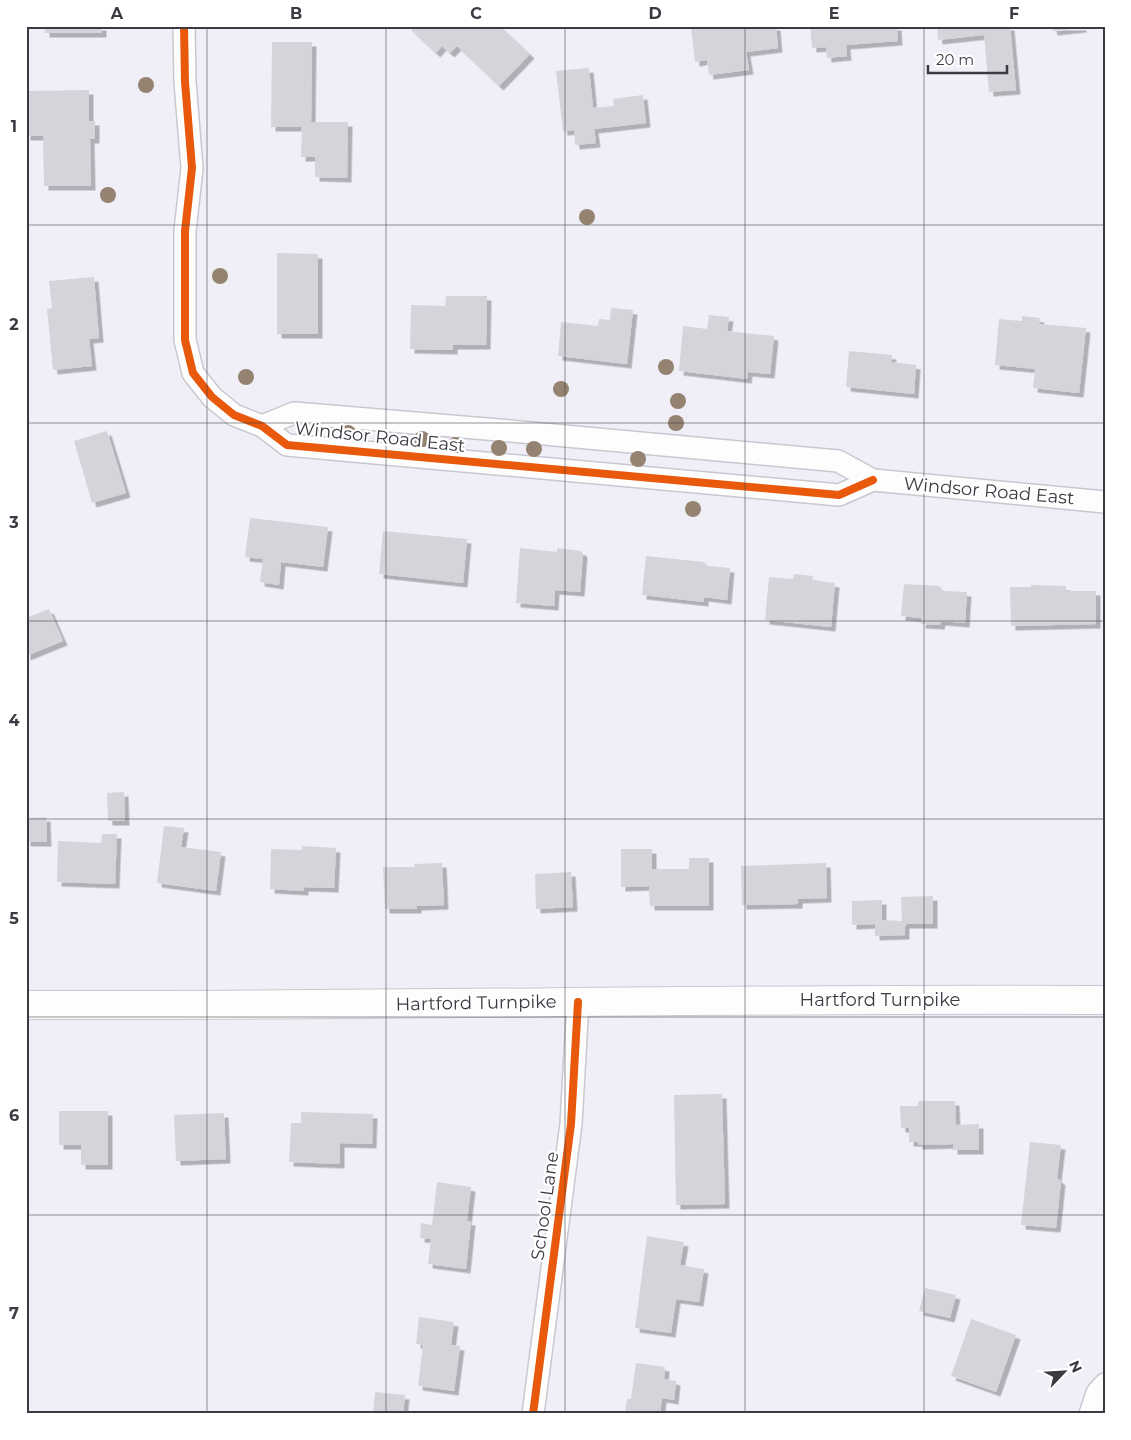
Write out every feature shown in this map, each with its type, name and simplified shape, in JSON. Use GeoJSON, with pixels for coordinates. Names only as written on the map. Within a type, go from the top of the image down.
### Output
{"type":"FeatureCollection","features":[{"type":"Feature","properties":{"kind":"main road","name":"Hartford Turnpike"},"geometry":{"type":"LineString","coordinates":[[26,1005],[279,1005],[930,999],[1105,1000]]}},
{"type":"Feature","properties":{"kind":"street","name":"Windsor Road East"},"geometry":{"type":"LineString","coordinates":[[184,26],[185,82],[192,168],[184,231],[184,340],[193,373],[212,396],[234,415],[262,426],[287,445],[839,495],[874,480]]}},
{"type":"Feature","properties":{"kind":"street","name":"Windsor Road East"},"geometry":{"type":"LineString","coordinates":[[262,426],[294,413],[499,430],[838,461],[874,480],[1105,502]]}},
{"type":"Feature","properties":{"kind":"street","name":"School Lane"},"geometry":{"type":"LineString","coordinates":[[533,1414],[571,1124],[578,1002]]}},
{"type":"Feature","properties":{"kind":"street"},"geometry":{"type":"LineString","coordinates":[[1090,1414],[1097,1393],[1105,1384]]}},
{"type":"Feature","properties":{"kind":"building"},"geometry":{"type":"Polygon","coordinates":[[[45,26],[102,26],[102,33],[45,33],[45,26]]]}},
{"type":"Feature","properties":{"kind":"building"},"geometry":{"type":"Polygon","coordinates":[[[415,26],[500,26],[530,54],[499,86],[457,46],[450,53],[442,46],[436,53],[411,30],[415,26]]]}},
{"type":"Feature","properties":{"kind":"building"},"geometry":{"type":"Polygon","coordinates":[[[691,26],[776,26],[778,48],[746,52],[749,70],[709,75],[707,60],[695,62],[691,26]]]}},
{"type":"Feature","properties":{"kind":"building"},"geometry":{"type":"Polygon","coordinates":[[[810,26],[897,26],[898,41],[846,45],[847,56],[827,58],[826,47],[812,48],[810,26]]]}},
{"type":"Feature","properties":{"kind":"building"},"geometry":{"type":"Polygon","coordinates":[[[937,26],[1010,26],[1016,90],[989,92],[984,35],[938,40],[937,26]]]}},
{"type":"Feature","properties":{"kind":"building"},"geometry":{"type":"Polygon","coordinates":[[[1052,26],[1082,26],[1082,28],[1053,31],[1052,26]]]}},
{"type":"Feature","properties":{"kind":"building"},"geometry":{"type":"Polygon","coordinates":[[[272,42],[312,42],[311,122],[348,122],[347,178],[315,177],[315,157],[301,157],[302,127],[271,127],[272,42]]]}},
{"type":"Feature","properties":{"kind":"building"},"geometry":{"type":"Polygon","coordinates":[[[589,68],[593,108],[614,106],[613,99],[643,95],[646,123],[594,129],[596,143],[575,145],[574,130],[563,131],[556,71],[589,68]]]}},
{"type":"Feature","properties":{"kind":"building"},"geometry":{"type":"Polygon","coordinates":[[[89,90],[89,121],[95,121],[95,139],[90,139],[91,186],[44,186],[43,136],[26,136],[26,115],[29,115],[28,91],[89,90]]]}},
{"type":"Feature","properties":{"kind":"building"},"geometry":{"type":"Polygon","coordinates":[[[277,253],[318,254],[318,334],[277,334],[277,253]]]}},
{"type":"Feature","properties":{"kind":"building"},"geometry":{"type":"Polygon","coordinates":[[[94,277],[99,338],[89,339],[92,366],[53,370],[47,309],[52,308],[49,281],[94,277]]]}},
{"type":"Feature","properties":{"kind":"building"},"geometry":{"type":"Polygon","coordinates":[[[446,296],[487,296],[486,345],[453,345],[453,350],[410,349],[411,305],[445,306],[446,296]]]}},
{"type":"Feature","properties":{"kind":"building"},"geometry":{"type":"Polygon","coordinates":[[[611,308],[633,310],[627,364],[558,356],[561,322],[598,326],[599,319],[610,320],[611,308]]]}},
{"type":"Feature","properties":{"kind":"building"},"geometry":{"type":"Polygon","coordinates":[[[709,315],[729,317],[727,331],[774,336],[770,374],[748,372],[747,379],[679,371],[683,326],[707,329],[709,315]]]}},
{"type":"Feature","properties":{"kind":"building"},"geometry":{"type":"Polygon","coordinates":[[[1022,316],[1040,318],[1039,324],[1086,328],[1079,393],[1033,388],[1035,369],[995,365],[999,319],[1022,321],[1022,316]]]}},
{"type":"Feature","properties":{"kind":"building"},"geometry":{"type":"Polygon","coordinates":[[[849,351],[892,355],[891,362],[916,365],[914,394],[846,387],[849,351]]]}},
{"type":"Feature","properties":{"kind":"building"},"geometry":{"type":"Polygon","coordinates":[[[107,431],[126,493],[92,503],[74,441],[107,431]]]}},
{"type":"Feature","properties":{"kind":"building"},"geometry":{"type":"Polygon","coordinates":[[[250,518],[328,527],[323,567],[281,562],[279,585],[260,582],[263,559],[245,557],[250,518]]]}},
{"type":"Feature","properties":{"kind":"building"},"geometry":{"type":"Polygon","coordinates":[[[383,531],[467,539],[463,583],[379,574],[383,531]]]}},
{"type":"Feature","properties":{"kind":"building"},"geometry":{"type":"Polygon","coordinates":[[[520,548],[557,552],[557,548],[581,551],[583,553],[580,592],[555,590],[554,606],[516,603],[520,548]]]}},
{"type":"Feature","properties":{"kind":"building"},"geometry":{"type":"Polygon","coordinates":[[[646,556],[704,562],[708,566],[730,568],[727,600],[704,597],[704,602],[642,595],[646,556]]]}},
{"type":"Feature","properties":{"kind":"building"},"geometry":{"type":"Polygon","coordinates":[[[794,574],[813,576],[812,580],[835,583],[831,627],[765,620],[769,577],[793,579],[794,574]]]}},
{"type":"Feature","properties":{"kind":"building"},"geometry":{"type":"Polygon","coordinates":[[[904,584],[939,586],[944,591],[967,592],[965,623],[941,621],[940,625],[921,624],[922,618],[901,616],[904,584]]]}},
{"type":"Feature","properties":{"kind":"building"},"geometry":{"type":"Polygon","coordinates":[[[1031,585],[1066,586],[1066,591],[1096,591],[1096,624],[1011,626],[1010,587],[1031,587],[1031,585]]]}},
{"type":"Feature","properties":{"kind":"building"},"geometry":{"type":"Polygon","coordinates":[[[49,609],[63,641],[26,656],[26,618],[49,609]]]}},
{"type":"Feature","properties":{"kind":"building"},"geometry":{"type":"Polygon","coordinates":[[[124,792],[125,821],[108,821],[107,793],[124,792]]]}},
{"type":"Feature","properties":{"kind":"building"},"geometry":{"type":"Polygon","coordinates":[[[46,817],[47,842],[26,842],[26,818],[46,817]]]}},
{"type":"Feature","properties":{"kind":"building"},"geometry":{"type":"Polygon","coordinates":[[[164,826],[184,828],[181,847],[221,852],[216,891],[157,883],[164,826]]]}},
{"type":"Feature","properties":{"kind":"building"},"geometry":{"type":"Polygon","coordinates":[[[102,834],[117,834],[115,884],[57,882],[58,841],[101,843],[102,834]]]}},
{"type":"Feature","properties":{"kind":"building"},"geometry":{"type":"Polygon","coordinates":[[[302,846],[336,848],[334,888],[304,887],[304,891],[270,889],[271,849],[302,850],[302,846]]]}},
{"type":"Feature","properties":{"kind":"building"},"geometry":{"type":"Polygon","coordinates":[[[621,849],[652,849],[652,869],[689,869],[689,858],[709,858],[709,906],[650,906],[649,886],[621,887],[621,849]]]}},
{"type":"Feature","properties":{"kind":"building"},"geometry":{"type":"Polygon","coordinates":[[[442,863],[444,905],[417,906],[417,909],[385,909],[383,867],[415,867],[414,864],[442,863]]]}},
{"type":"Feature","properties":{"kind":"building"},"geometry":{"type":"Polygon","coordinates":[[[826,863],[827,898],[798,899],[798,904],[742,905],[741,866],[826,863]]]}},
{"type":"Feature","properties":{"kind":"building"},"geometry":{"type":"Polygon","coordinates":[[[571,872],[573,907],[536,909],[535,874],[571,872]]]}},
{"type":"Feature","properties":{"kind":"building"},"geometry":{"type":"Polygon","coordinates":[[[933,896],[933,924],[905,924],[905,935],[875,936],[875,924],[852,925],[852,901],[882,900],[882,920],[902,921],[901,897],[933,896]]]}},
{"type":"Feature","properties":{"kind":"building"},"geometry":{"type":"Polygon","coordinates":[[[722,1094],[725,1204],[676,1205],[674,1095],[722,1094]]]}},
{"type":"Feature","properties":{"kind":"building"},"geometry":{"type":"Polygon","coordinates":[[[918,1101],[955,1101],[956,1125],[979,1124],[979,1150],[953,1150],[953,1144],[918,1145],[918,1142],[909,1142],[909,1128],[901,1128],[900,1106],[918,1106],[918,1101]]]}},
{"type":"Feature","properties":{"kind":"building"},"geometry":{"type":"Polygon","coordinates":[[[59,1111],[108,1111],[108,1165],[81,1165],[81,1145],[59,1145],[59,1111]]]}},
{"type":"Feature","properties":{"kind":"building"},"geometry":{"type":"Polygon","coordinates":[[[301,1112],[373,1114],[372,1144],[340,1143],[340,1164],[289,1162],[291,1123],[301,1123],[301,1112]]]}},
{"type":"Feature","properties":{"kind":"building"},"geometry":{"type":"Polygon","coordinates":[[[224,1113],[226,1159],[176,1161],[175,1115],[224,1113]]]}},
{"type":"Feature","properties":{"kind":"building"},"geometry":{"type":"Polygon","coordinates":[[[1030,1142],[1061,1145],[1057,1178],[1061,1181],[1056,1228],[1021,1225],[1030,1142]]]}},
{"type":"Feature","properties":{"kind":"building"},"geometry":{"type":"Polygon","coordinates":[[[437,1182],[471,1187],[467,1221],[471,1221],[466,1269],[428,1264],[431,1239],[420,1238],[421,1223],[432,1225],[437,1182]]]}},
{"type":"Feature","properties":{"kind":"building"},"geometry":{"type":"Polygon","coordinates":[[[647,1236],[684,1242],[680,1265],[704,1269],[699,1302],[676,1299],[671,1333],[635,1328],[647,1236]]]}},
{"type":"Feature","properties":{"kind":"building"},"geometry":{"type":"Polygon","coordinates":[[[925,1288],[956,1295],[950,1318],[919,1311],[925,1288]]]}},
{"type":"Feature","properties":{"kind":"building"},"geometry":{"type":"Polygon","coordinates":[[[419,1317],[454,1322],[451,1345],[460,1346],[454,1391],[418,1386],[423,1345],[416,1344],[419,1317]]]}},
{"type":"Feature","properties":{"kind":"building"},"geometry":{"type":"Polygon","coordinates":[[[971,1319],[1016,1335],[996,1392],[951,1376],[971,1319]]]}},
{"type":"Feature","properties":{"kind":"building"},"geometry":{"type":"Polygon","coordinates":[[[636,1363],[665,1367],[664,1379],[676,1381],[674,1400],[662,1398],[660,1414],[625,1413],[627,1399],[631,1399],[636,1363]]]}},
{"type":"Feature","properties":{"kind":"building"},"geometry":{"type":"Polygon","coordinates":[[[375,1392],[405,1395],[403,1414],[373,1414],[375,1392]]]}},
{"type":"Feature","properties":{"kind":"cycle path"},"geometry":{"type":"LineString","coordinates":[[184,26],[185,82],[192,168],[185,231],[185,340],[193,373],[212,397],[234,415],[262,426],[287,445],[839,495],[873,480]]}},
{"type":"Feature","properties":{"kind":"cycle path"},"geometry":{"type":"LineString","coordinates":[[533,1414],[571,1124],[578,1002]]}}]}
